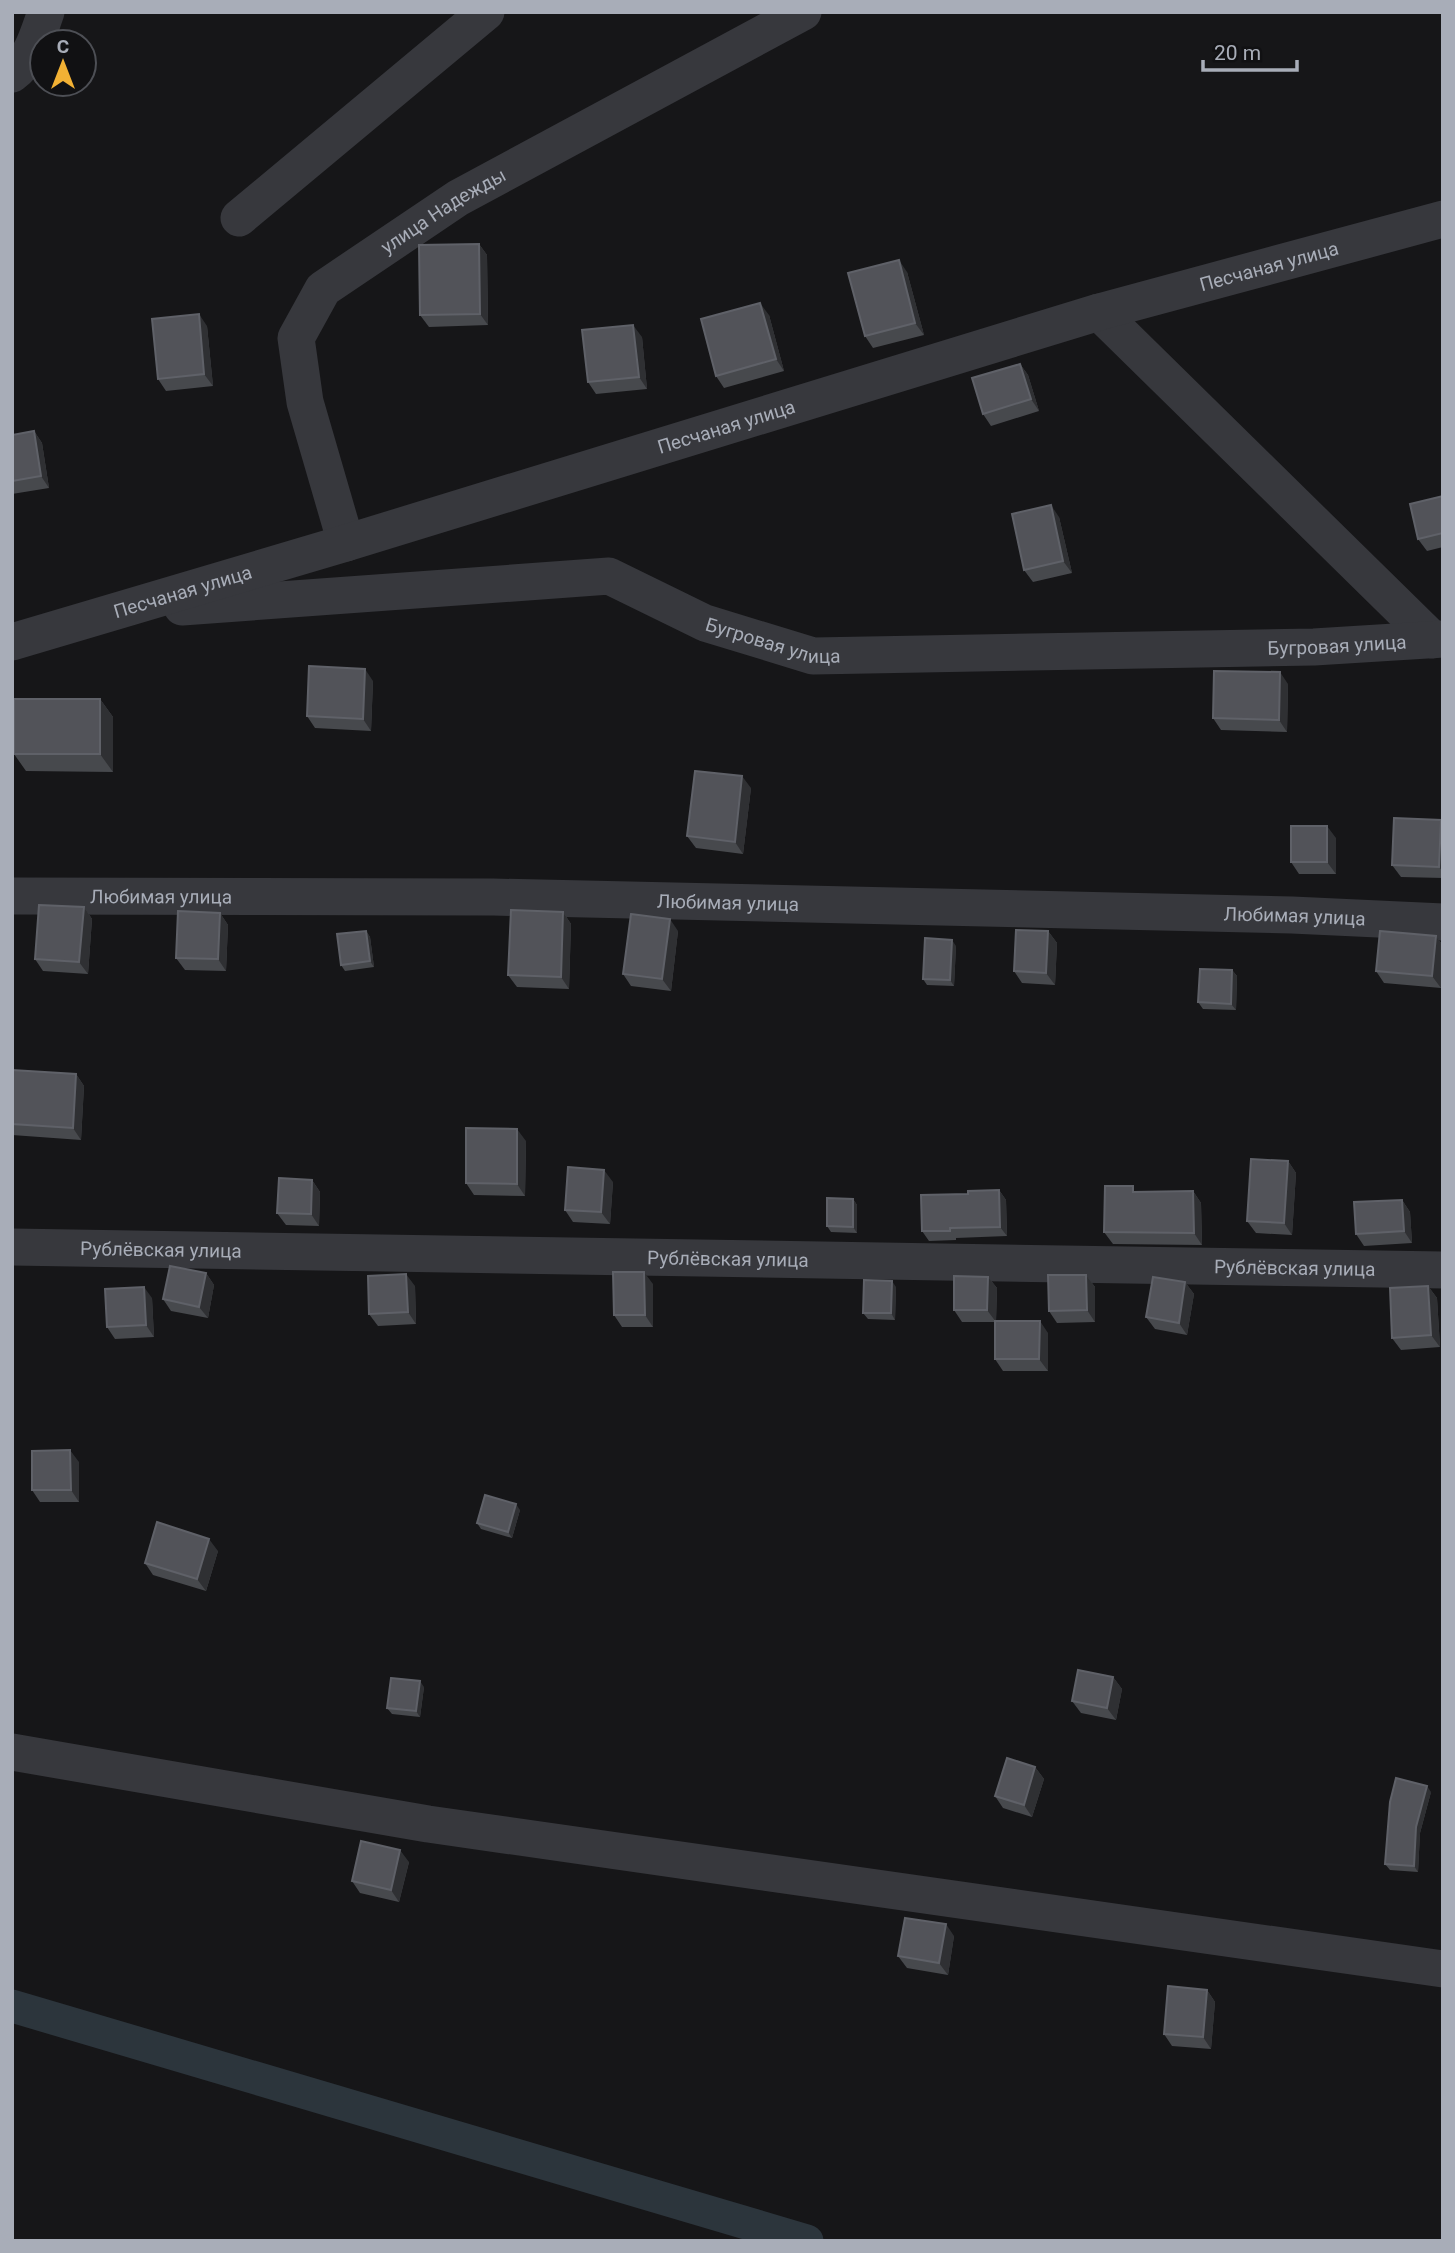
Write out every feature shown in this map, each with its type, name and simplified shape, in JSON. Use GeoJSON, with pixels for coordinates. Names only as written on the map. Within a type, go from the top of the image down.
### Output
{"type":"FeatureCollection","features":[{"type":"Feature","properties":{"kind":"street"},"geometry":{"type":"LineString","coordinates":[[14,69],[35,45],[46,12]]}},
{"type":"Feature","properties":{"kind":"street"},"geometry":{"type":"LineString","coordinates":[[239,218],[486,12]]}},
{"type":"Feature","properties":{"kind":"street","name":"улица Надежды"},"geometry":{"type":"LineString","coordinates":[[346,543],[305,402],[296,338],[323,289],[458,198],[803,12]]}},
{"type":"Feature","properties":{"kind":"street","name":"Песчаная улица"},"geometry":{"type":"LineString","coordinates":[[12,642],[346,543],[1099,312],[1443,219]]}},
{"type":"Feature","properties":{"kind":"street"},"geometry":{"type":"LineString","coordinates":[[1099,312],[1438,639]]}},
{"type":"Feature","properties":{"kind":"street","name":"Бугровая улица"},"geometry":{"type":"LineString","coordinates":[[115,612],[609,576],[705,623],[813,656],[1314,647],[1438,639]]}},
{"type":"Feature","properties":{"kind":"street","name":"Любимая улица"},"geometry":{"type":"LineString","coordinates":[[12,895],[493,897],[1292,915],[1443,922]]}},
{"type":"Feature","properties":{"kind":"street","name":"Рублёвская улица"},"geometry":{"type":"LineString","coordinates":[[12,1247],[1443,1270]]}},
{"type":"Feature","properties":{"kind":"street"},"geometry":{"type":"LineString","coordinates":[[12,1752],[428,1824],[1443,1969]]}},
{"type":"Feature","properties":{"kind":"building"},"geometry":{"type":"Polygon","coordinates":[[[479,244],[480,314],[420,315],[419,245],[479,244]]]}},
{"type":"Feature","properties":{"kind":"building"},"geometry":{"type":"Polygon","coordinates":[[[899,260],[915,323],[865,336],[848,273],[899,260]]]}},
{"type":"Feature","properties":{"kind":"building"},"geometry":{"type":"Polygon","coordinates":[[[760,303],[776,359],[716,376],[701,319],[760,303]]]}},
{"type":"Feature","properties":{"kind":"building"},"geometry":{"type":"Polygon","coordinates":[[[199,314],[204,374],[158,379],[152,319],[199,314]]]}},
{"type":"Feature","properties":{"kind":"building"},"geometry":{"type":"Polygon","coordinates":[[[633,325],[639,377],[588,382],[582,330],[633,325]]]}},
{"type":"Feature","properties":{"kind":"building"},"geometry":{"type":"Polygon","coordinates":[[[1020,364],[1031,399],[983,414],[972,378],[1020,364]]]}},
{"type":"Feature","properties":{"kind":"building"},"geometry":{"type":"Polygon","coordinates":[[[34,431],[41,476],[12,481],[12,435],[34,431]]]}},
{"type":"Feature","properties":{"kind":"building"},"geometry":{"type":"Polygon","coordinates":[[[1443,496],[1443,533],[1418,539],[1410,504],[1443,496]]]}},
{"type":"Feature","properties":{"kind":"building"},"geometry":{"type":"Polygon","coordinates":[[[1051,505],[1063,561],[1024,570],[1012,514],[1051,505]]]}},
{"type":"Feature","properties":{"kind":"building"},"geometry":{"type":"Polygon","coordinates":[[[309,666],[365,669],[363,719],[307,716],[309,666]]]}},
{"type":"Feature","properties":{"kind":"building"},"geometry":{"type":"Polygon","coordinates":[[[1214,671],[1280,672],[1279,720],[1213,718],[1214,671]]]}},
{"type":"Feature","properties":{"kind":"building"},"geometry":{"type":"Polygon","coordinates":[[[14,699],[100,699],[100,754],[14,754],[14,699]]]}},
{"type":"Feature","properties":{"kind":"building"},"geometry":{"type":"Polygon","coordinates":[[[695,771],[742,776],[735,842],[687,836],[695,771]]]}},
{"type":"Feature","properties":{"kind":"building"},"geometry":{"type":"Polygon","coordinates":[[[1394,818],[1441,820],[1439,867],[1392,865],[1394,818]]]}},
{"type":"Feature","properties":{"kind":"building"},"geometry":{"type":"Polygon","coordinates":[[[1291,826],[1327,826],[1327,862],[1291,862],[1291,826]]]}},
{"type":"Feature","properties":{"kind":"building"},"geometry":{"type":"Polygon","coordinates":[[[39,905],[84,907],[79,962],[35,959],[39,905]]]}},
{"type":"Feature","properties":{"kind":"building"},"geometry":{"type":"Polygon","coordinates":[[[511,910],[563,912],[561,977],[508,975],[511,910]]]}},
{"type":"Feature","properties":{"kind":"building"},"geometry":{"type":"Polygon","coordinates":[[[178,911],[220,913],[218,959],[176,958],[178,911]]]}},
{"type":"Feature","properties":{"kind":"building"},"geometry":{"type":"Polygon","coordinates":[[[631,914],[670,919],[662,979],[623,974],[631,914]]]}},
{"type":"Feature","properties":{"kind":"building"},"geometry":{"type":"Polygon","coordinates":[[[1016,930],[1048,931],[1046,973],[1014,971],[1016,930]]]}},
{"type":"Feature","properties":{"kind":"building"},"geometry":{"type":"Polygon","coordinates":[[[366,931],[370,961],[341,965],[337,934],[366,931]]]}},
{"type":"Feature","properties":{"kind":"building"},"geometry":{"type":"Polygon","coordinates":[[[1380,931],[1436,936],[1432,976],[1376,971],[1380,931]]]}},
{"type":"Feature","properties":{"kind":"building"},"geometry":{"type":"Polygon","coordinates":[[[925,938],[952,940],[950,980],[923,979],[925,938]]]}},
{"type":"Feature","properties":{"kind":"building"},"geometry":{"type":"Polygon","coordinates":[[[1200,969],[1232,970],[1231,1004],[1198,1002],[1200,969]]]}},
{"type":"Feature","properties":{"kind":"building"},"geometry":{"type":"Polygon","coordinates":[[[12,1070],[76,1074],[73,1128],[12,1124],[12,1070]]]}},
{"type":"Feature","properties":{"kind":"building"},"geometry":{"type":"Polygon","coordinates":[[[466,1128],[517,1129],[517,1184],[466,1183],[466,1128]]]}},
{"type":"Feature","properties":{"kind":"building"},"geometry":{"type":"Polygon","coordinates":[[[1251,1159],[1288,1161],[1284,1223],[1247,1221],[1251,1159]]]}},
{"type":"Feature","properties":{"kind":"building"},"geometry":{"type":"Polygon","coordinates":[[[568,1167],[604,1170],[601,1212],[565,1210],[568,1167]]]}},
{"type":"Feature","properties":{"kind":"building"},"geometry":{"type":"Polygon","coordinates":[[[279,1178],[312,1180],[311,1214],[277,1213],[279,1178]]]}},
{"type":"Feature","properties":{"kind":"building"},"geometry":{"type":"Polygon","coordinates":[[[1105,1186],[1133,1186],[1133,1192],[1193,1191],[1194,1233],[1104,1232],[1105,1186]]]}},
{"type":"Feature","properties":{"kind":"building"},"geometry":{"type":"Polygon","coordinates":[[[999,1190],[1000,1227],[922,1231],[921,1195],[999,1190]]]}},
{"type":"Feature","properties":{"kind":"building"},"geometry":{"type":"Polygon","coordinates":[[[827,1198],[853,1199],[853,1227],[827,1226],[827,1198]]]}},
{"type":"Feature","properties":{"kind":"building"},"geometry":{"type":"Polygon","coordinates":[[[1402,1200],[1404,1231],[1356,1234],[1354,1202],[1402,1200]]]}},
{"type":"Feature","properties":{"kind":"building"},"geometry":{"type":"Polygon","coordinates":[[[170,1266],[206,1273],[199,1307],[163,1299],[170,1266]]]}},
{"type":"Feature","properties":{"kind":"building"},"geometry":{"type":"Polygon","coordinates":[[[613,1272],[644,1272],[645,1315],[614,1315],[613,1272]]]}},
{"type":"Feature","properties":{"kind":"building"},"geometry":{"type":"Polygon","coordinates":[[[406,1274],[408,1312],[369,1314],[368,1276],[406,1274]]]}},
{"type":"Feature","properties":{"kind":"building"},"geometry":{"type":"Polygon","coordinates":[[[1048,1275],[1086,1275],[1087,1310],[1049,1311],[1048,1275]]]}},
{"type":"Feature","properties":{"kind":"building"},"geometry":{"type":"Polygon","coordinates":[[[954,1276],[988,1277],[987,1310],[954,1310],[954,1276]]]}},
{"type":"Feature","properties":{"kind":"building"},"geometry":{"type":"Polygon","coordinates":[[[1153,1277],[1185,1282],[1179,1323],[1146,1317],[1153,1277]]]}},
{"type":"Feature","properties":{"kind":"building"},"geometry":{"type":"Polygon","coordinates":[[[864,1280],[892,1281],[891,1313],[863,1313],[864,1280]]]}},
{"type":"Feature","properties":{"kind":"building"},"geometry":{"type":"Polygon","coordinates":[[[1428,1286],[1431,1335],[1392,1338],[1390,1288],[1428,1286]]]}},
{"type":"Feature","properties":{"kind":"building"},"geometry":{"type":"Polygon","coordinates":[[[144,1287],[146,1325],[107,1327],[105,1289],[144,1287]]]}},
{"type":"Feature","properties":{"kind":"building"},"geometry":{"type":"Polygon","coordinates":[[[995,1321],[1040,1321],[1039,1359],[995,1359],[995,1321]]]}},
{"type":"Feature","properties":{"kind":"building"},"geometry":{"type":"Polygon","coordinates":[[[70,1450],[71,1490],[32,1490],[32,1451],[70,1450]]]}},
{"type":"Feature","properties":{"kind":"building"},"geometry":{"type":"Polygon","coordinates":[[[485,1495],[516,1504],[508,1532],[477,1523],[485,1495]]]}},
{"type":"Feature","properties":{"kind":"building"},"geometry":{"type":"Polygon","coordinates":[[[157,1522],[209,1539],[197,1579],[145,1563],[157,1522]]]}},
{"type":"Feature","properties":{"kind":"building"},"geometry":{"type":"Polygon","coordinates":[[[1078,1670],[1113,1677],[1107,1708],[1072,1701],[1078,1670]]]}},
{"type":"Feature","properties":{"kind":"building"},"geometry":{"type":"Polygon","coordinates":[[[391,1678],[420,1681],[416,1711],[387,1708],[391,1678]]]}},
{"type":"Feature","properties":{"kind":"building"},"geometry":{"type":"Polygon","coordinates":[[[1007,1758],[1035,1767],[1024,1805],[995,1796],[1007,1758]]]}},
{"type":"Feature","properties":{"kind":"building"},"geometry":{"type":"Polygon","coordinates":[[[1396,1778],[1427,1786],[1416,1827],[1414,1866],[1385,1864],[1390,1802],[1396,1778]]]}},
{"type":"Feature","properties":{"kind":"building"},"geometry":{"type":"Polygon","coordinates":[[[361,1841],[400,1850],[391,1890],[352,1881],[361,1841]]]}},
{"type":"Feature","properties":{"kind":"building"},"geometry":{"type":"Polygon","coordinates":[[[905,1918],[946,1924],[939,1963],[898,1956],[905,1918]]]}},
{"type":"Feature","properties":{"kind":"building"},"geometry":{"type":"Polygon","coordinates":[[[1168,1986],[1207,1990],[1203,2037],[1164,2034],[1168,1986]]]}},
{"type":"Feature","properties":{"kind":"waterway"},"geometry":{"type":"LineString","coordinates":[[12,2006],[807,2241]]}}]}
